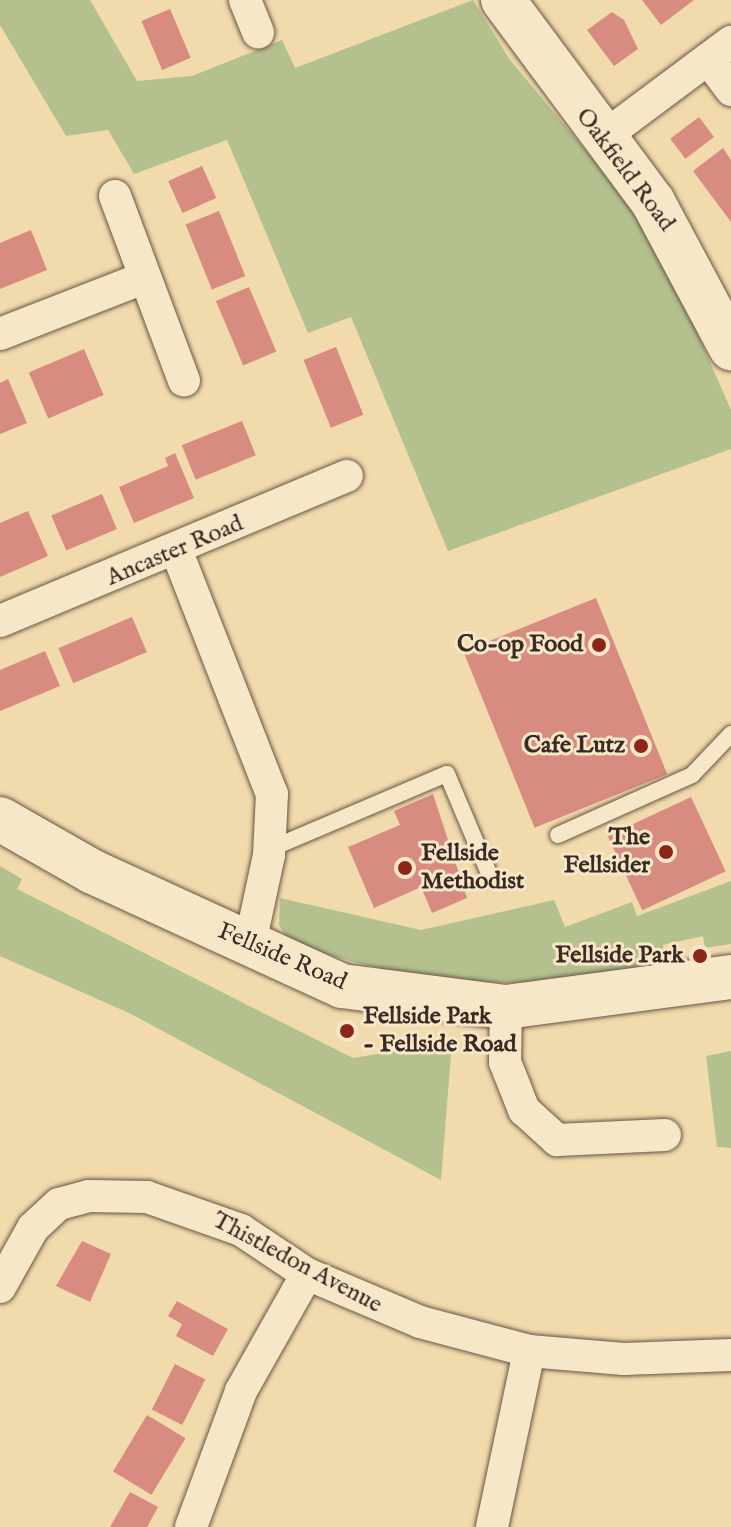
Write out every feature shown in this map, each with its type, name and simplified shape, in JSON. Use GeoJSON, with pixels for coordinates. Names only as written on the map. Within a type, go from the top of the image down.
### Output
{"type":"FeatureCollection","features":[{"type":"Feature","properties":{"kind":"street"},"geometry":{"type":"LineString","coordinates":[[245,0],[258,32]]}},
{"type":"Feature","properties":{"kind":"street","name":"Oakfield Road"},"geometry":{"type":"LineString","coordinates":[[503,0],[686,255],[731,348]]}},
{"type":"Feature","properties":{"kind":"street"},"geometry":{"type":"LineString","coordinates":[[602,138],[720,50],[731,90]]}},
{"type":"Feature","properties":{"kind":"street"},"geometry":{"type":"LineString","coordinates":[[115,196],[184,381]]}},
{"type":"Feature","properties":{"kind":"street"},"geometry":{"type":"LineString","coordinates":[[0,334],[144,278]]}},
{"type":"Feature","properties":{"kind":"street","name":"Ancaster Road"},"geometry":{"type":"LineString","coordinates":[[0,621],[177,552],[347,476]]}},
{"type":"Feature","properties":{"kind":"street"},"geometry":{"type":"LineString","coordinates":[[177,552],[272,794],[270,849],[250,944]]}},
{"type":"Feature","properties":{"kind":"street","name":"Fellside Road"},"geometry":{"type":"LineString","coordinates":[[0,819],[93,872],[342,986],[506,1007],[731,977]]}},
{"type":"Feature","properties":{"kind":"street"},"geometry":{"type":"LineString","coordinates":[[506,1007],[505,1062],[524,1110],[557,1140],[665,1135]]}},
{"type":"Feature","properties":{"kind":"street","name":"Thistledon Avenue"},"geometry":{"type":"LineString","coordinates":[[0,1287],[33,1228],[59,1204],[89,1196],[147,1197],[196,1211],[369,1305],[529,1351],[624,1359],[731,1355]]}},
{"type":"Feature","properties":{"kind":"street"},"geometry":{"type":"LineString","coordinates":[[191,1527],[241,1391],[307,1274]]}},
{"type":"Feature","properties":{"kind":"street"},"geometry":{"type":"LineString","coordinates":[[492,1527],[529,1351]]}},
{"type":"Feature","properties":{"kind":"lane"},"geometry":{"type":"LineString","coordinates":[[558,835],[692,775],[731,734]]}},
{"type":"Feature","properties":{"kind":"lane"},"geometry":{"type":"LineString","coordinates":[[270,849],[447,774],[491,878]]}},
{"type":"Feature","properties":{"kind":"green space"},"geometry":{"type":"Polygon","coordinates":[[[0,0],[90,0],[137,81],[192,76],[282,40],[295,68],[473,0],[510,60],[624,196],[670,271],[731,410],[731,449],[448,551],[351,317],[308,333],[227,140],[134,174],[108,130],[66,136],[0,25],[0,0]]]}},
{"type":"Feature","properties":{"kind":"green space"},"geometry":{"type":"Polygon","coordinates":[[[0,866],[22,879],[17,889],[353,1058],[452,1042],[441,1180],[129,1013],[0,956],[0,866]]]}},
{"type":"Feature","properties":{"kind":"green space"},"geometry":{"type":"Polygon","coordinates":[[[731,881],[731,944],[705,948],[703,936],[663,945],[664,962],[579,984],[429,981],[324,954],[289,940],[279,925],[280,898],[421,930],[554,900],[565,927],[632,902],[637,916],[731,881]]]}},
{"type":"Feature","properties":{"kind":"green space"},"geometry":{"type":"Polygon","coordinates":[[[731,1051],[731,1148],[717,1147],[706,1056],[731,1051]]]}},
{"type":"Feature","properties":{"kind":"building"},"geometry":{"type":"Polygon","coordinates":[[[642,0],[694,0],[661,25],[642,0]]]}},
{"type":"Feature","properties":{"kind":"building"},"geometry":{"type":"Polygon","coordinates":[[[170,9],[191,58],[162,70],[141,21],[170,9]]]}},
{"type":"Feature","properties":{"kind":"building"},"geometry":{"type":"Polygon","coordinates":[[[612,12],[624,20],[638,49],[614,66],[587,30],[612,12]]]}},
{"type":"Feature","properties":{"kind":"building"},"geometry":{"type":"Polygon","coordinates":[[[699,117],[714,137],[685,159],[670,139],[699,117]]]}},
{"type":"Feature","properties":{"kind":"building"},"geometry":{"type":"Polygon","coordinates":[[[723,148],[731,160],[731,222],[693,171],[723,148]]]}},
{"type":"Feature","properties":{"kind":"building"},"geometry":{"type":"Polygon","coordinates":[[[202,166],[216,198],[182,213],[168,181],[202,166]]]}},
{"type":"Feature","properties":{"kind":"building"},"geometry":{"type":"Polygon","coordinates":[[[219,211],[245,276],[212,289],[186,224],[219,211]]]}},
{"type":"Feature","properties":{"kind":"building"},"geometry":{"type":"Polygon","coordinates":[[[31,230],[47,270],[0,289],[0,243],[31,230]]]}},
{"type":"Feature","properties":{"kind":"building"},"geometry":{"type":"Polygon","coordinates":[[[249,287],[276,351],[243,366],[216,301],[249,287]]]}},
{"type":"Feature","properties":{"kind":"building"},"geometry":{"type":"Polygon","coordinates":[[[336,347],[363,415],[331,428],[304,360],[336,347]]]}},
{"type":"Feature","properties":{"kind":"building"},"geometry":{"type":"Polygon","coordinates":[[[84,349],[104,395],[48,418],[29,372],[84,349]]]}},
{"type":"Feature","properties":{"kind":"building"},"geometry":{"type":"Polygon","coordinates":[[[8,379],[27,423],[0,434],[0,383],[8,379]]]}},
{"type":"Feature","properties":{"kind":"building"},"geometry":{"type":"Polygon","coordinates":[[[242,421],[256,455],[196,480],[182,445],[242,421]]]}},
{"type":"Feature","properties":{"kind":"building"},"geometry":{"type":"Polygon","coordinates":[[[175,453],[194,498],[134,523],[119,487],[168,466],[165,458],[175,453]]]}},
{"type":"Feature","properties":{"kind":"building"},"geometry":{"type":"Polygon","coordinates":[[[102,494],[117,529],[66,550],[51,515],[102,494]]]}},
{"type":"Feature","properties":{"kind":"building"},"geometry":{"type":"Polygon","coordinates":[[[28,511],[48,556],[0,577],[0,523],[28,511]]]}},
{"type":"Feature","properties":{"kind":"building"},"geometry":{"type":"Polygon","coordinates":[[[596,598],[667,774],[535,828],[463,652],[596,598]]]}},
{"type":"Feature","properties":{"kind":"building"},"geometry":{"type":"Polygon","coordinates":[[[132,617],[147,652],[73,683],[58,648],[132,617]]]}},
{"type":"Feature","properties":{"kind":"building"},"geometry":{"type":"Polygon","coordinates":[[[45,651],[60,686],[0,711],[0,670],[45,651]]]}},
{"type":"Feature","properties":{"kind":"building","name":"Fellside Methodist"},"geometry":{"type":"Polygon","coordinates":[[[433,794],[467,898],[432,913],[421,887],[374,908],[348,847],[400,825],[394,811],[433,794]]]}},
{"type":"Feature","properties":{"kind":"building","name":"The Fellsider"},"geometry":{"type":"Polygon","coordinates":[[[691,797],[726,871],[642,910],[608,836],[691,797]]]}},
{"type":"Feature","properties":{"kind":"building"},"geometry":{"type":"Polygon","coordinates":[[[82,1241],[111,1254],[90,1302],[56,1286],[82,1241]]]}},
{"type":"Feature","properties":{"kind":"building"},"geometry":{"type":"Polygon","coordinates":[[[177,1301],[228,1329],[213,1356],[176,1336],[182,1324],[168,1316],[177,1301]]]}},
{"type":"Feature","properties":{"kind":"building"},"geometry":{"type":"Polygon","coordinates":[[[175,1364],[205,1379],[182,1425],[152,1409],[175,1364]]]}},
{"type":"Feature","properties":{"kind":"building"},"geometry":{"type":"Polygon","coordinates":[[[147,1415],[186,1438],[152,1495],[113,1472],[147,1415]]]}},
{"type":"Feature","properties":{"kind":"building"},"geometry":{"type":"Polygon","coordinates":[[[130,1492],[158,1507],[147,1527],[110,1527],[130,1492]]]}},
{"type":"Feature","properties":{"kind":"place","name":"Co-op Food"},"geometry":{"type":"Point","coordinates":[599,645]}},
{"type":"Feature","properties":{"kind":"place","name":"Cafe Lutz"},"geometry":{"type":"Point","coordinates":[641,746]}},
{"type":"Feature","properties":{"kind":"place","name":"The Fellsider"},"geometry":{"type":"Point","coordinates":[666,852]}},
{"type":"Feature","properties":{"kind":"place","name":"Fellside Methodist"},"geometry":{"type":"Point","coordinates":[405,868]}},
{"type":"Feature","properties":{"kind":"place","name":"Fellside Park"},"geometry":{"type":"Point","coordinates":[700,956]}},
{"type":"Feature","properties":{"kind":"place","name":"Fellside Park - Fellside Road"},"geometry":{"type":"Point","coordinates":[347,1031]}}]}
